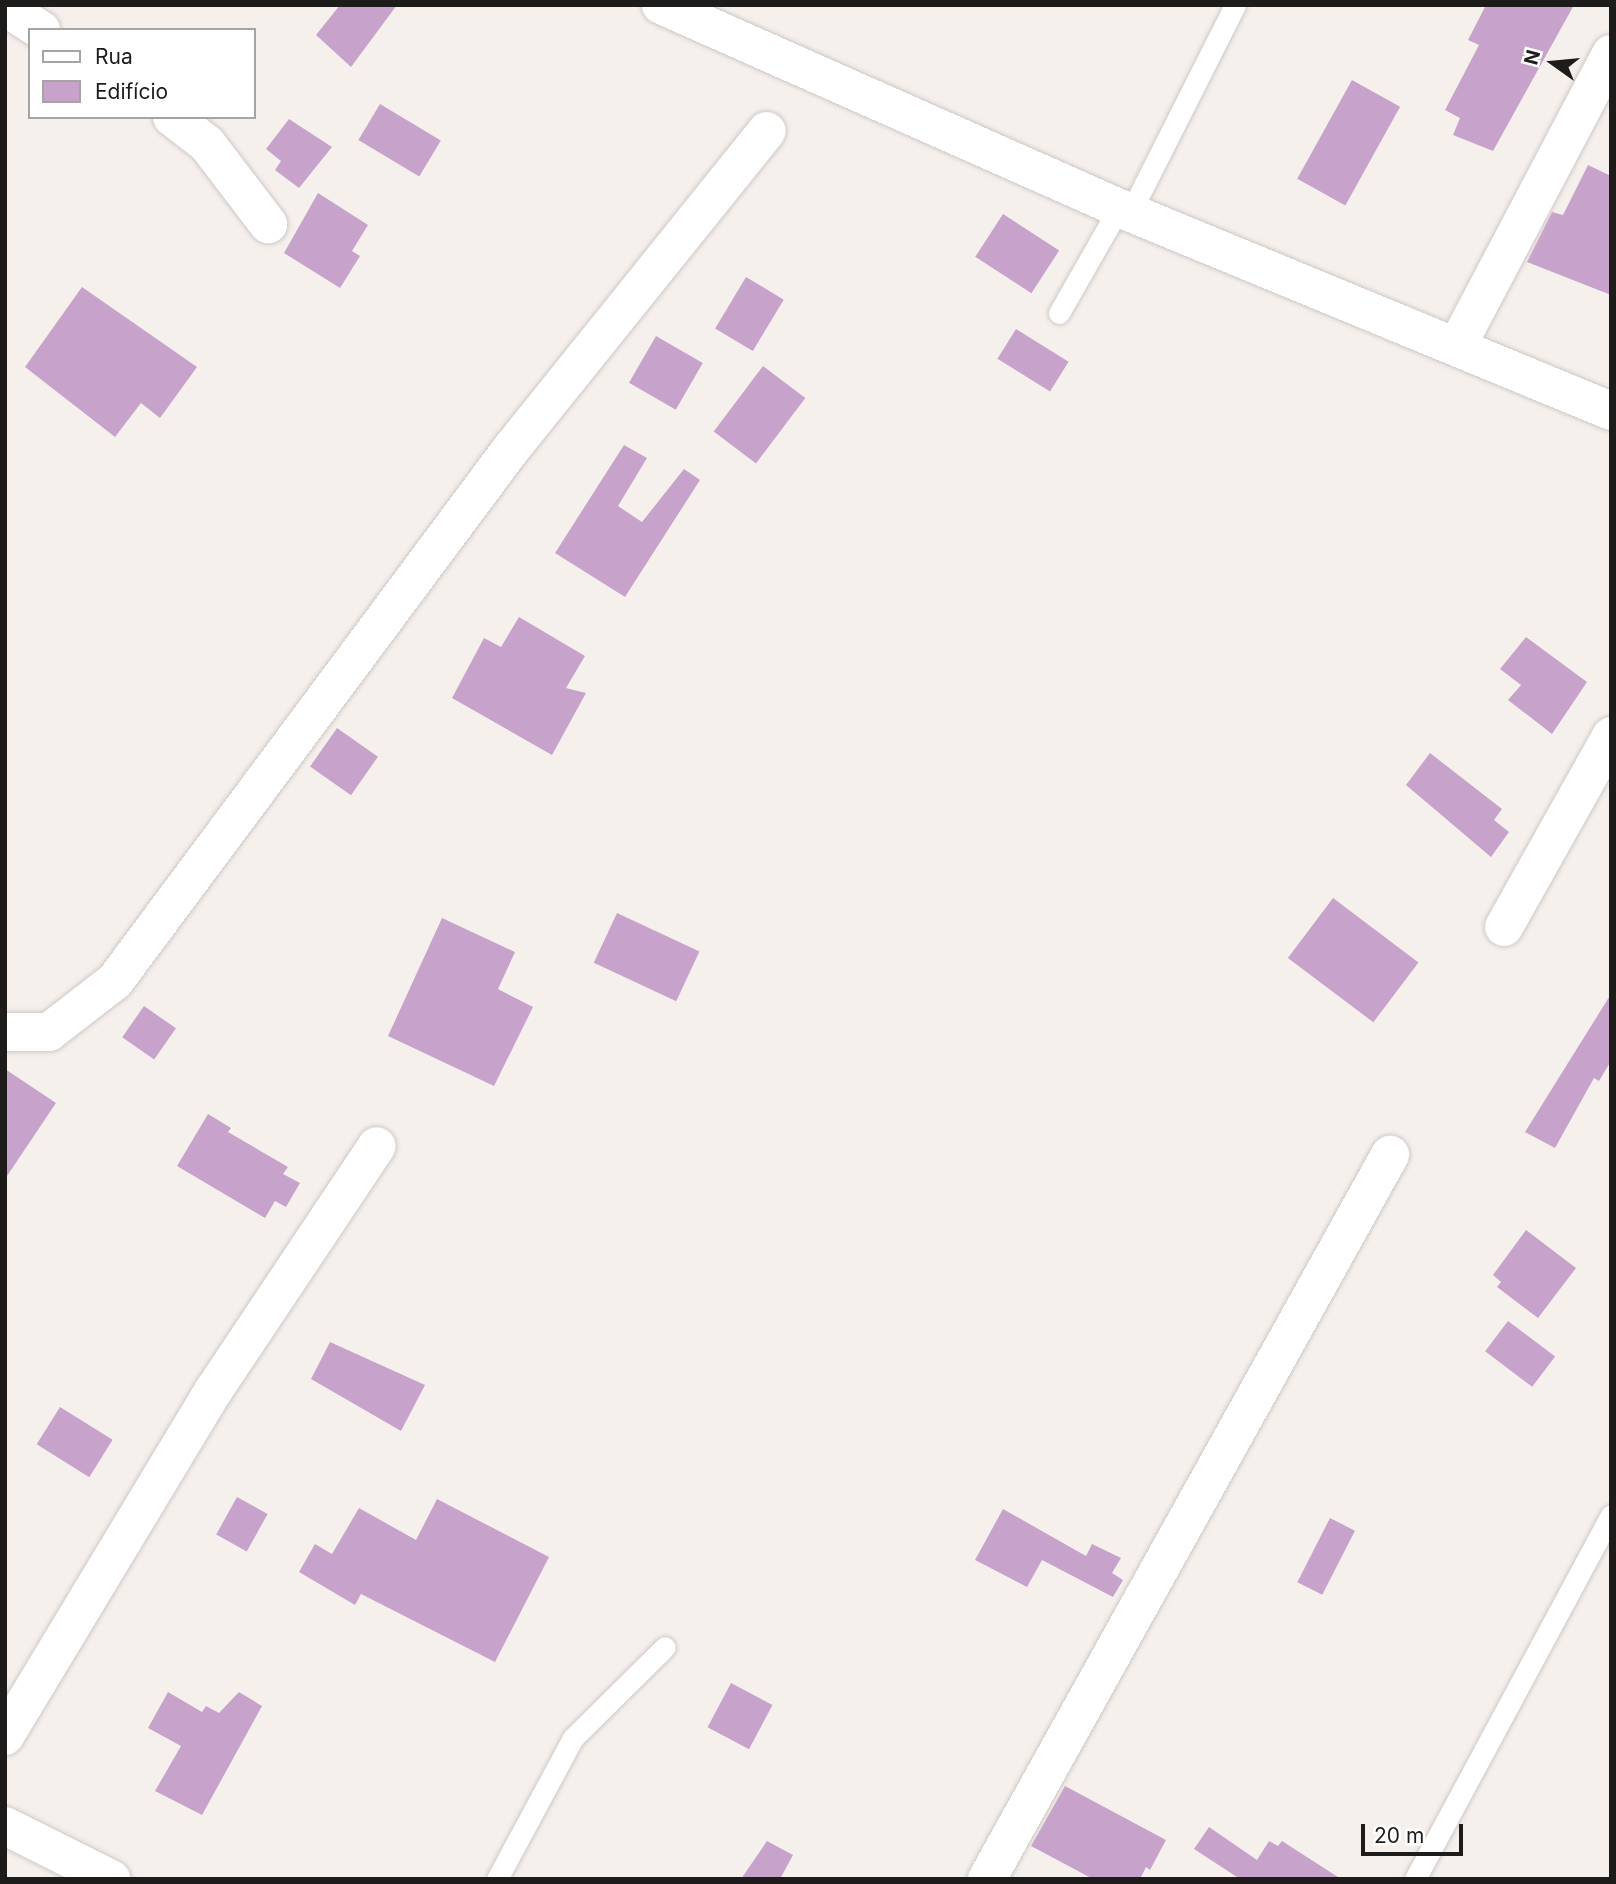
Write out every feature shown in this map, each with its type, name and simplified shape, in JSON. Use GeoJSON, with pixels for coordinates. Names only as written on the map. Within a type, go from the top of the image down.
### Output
{"type":"FeatureCollection","features":[{"type":"Feature","properties":{"kind":"street"},"geometry":{"type":"LineString","coordinates":[[661,5],[1125,210],[1458,344],[1611,411]]}},
{"type":"Feature","properties":{"kind":"street"},"geometry":{"type":"LineString","coordinates":[[5,7],[38,28]]}},
{"type":"Feature","properties":{"kind":"street"},"geometry":{"type":"LineString","coordinates":[[1458,344],[1611,54]]}},
{"type":"Feature","properties":{"kind":"street"},"geometry":{"type":"LineString","coordinates":[[174,119],[207,145],[268,224]]}},
{"type":"Feature","properties":{"kind":"street"},"geometry":{"type":"LineString","coordinates":[[5,1032],[49,1032],[115,981],[510,450],[767,131]]}},
{"type":"Feature","properties":{"kind":"street"},"geometry":{"type":"LineString","coordinates":[[1504,928],[1611,736]]}},
{"type":"Feature","properties":{"kind":"street"},"geometry":{"type":"LineString","coordinates":[[5,1736],[214,1390],[377,1146]]}},
{"type":"Feature","properties":{"kind":"street"},"geometry":{"type":"LineString","coordinates":[[987,1879],[1390,1155]]}},
{"type":"Feature","properties":{"kind":"street"},"geometry":{"type":"LineString","coordinates":[[5,1826],[111,1879]]}},
{"type":"Feature","properties":{"kind":"lane"},"geometry":{"type":"LineString","coordinates":[[1059,313],[1125,210],[1235,5]]}},
{"type":"Feature","properties":{"kind":"lane"},"geometry":{"type":"LineString","coordinates":[[1415,1879],[1611,1515]]}},
{"type":"Feature","properties":{"kind":"lane"},"geometry":{"type":"LineString","coordinates":[[497,1879],[573,1738],[665,1647]]}},
{"type":"Feature","properties":{"kind":"building"},"geometry":{"type":"Polygon","coordinates":[[[340,5],[397,5],[351,67],[316,35],[340,5]]]}},
{"type":"Feature","properties":{"kind":"building"},"geometry":{"type":"Polygon","coordinates":[[[1486,5],[1574,5],[1493,151],[1453,135],[1460,118],[1445,110],[1479,45],[1468,40],[1486,5]]]}},
{"type":"Feature","properties":{"kind":"building"},"geometry":{"type":"Polygon","coordinates":[[[1352,80],[1400,107],[1345,205],[1297,179],[1352,80]]]}},
{"type":"Feature","properties":{"kind":"building"},"geometry":{"type":"Polygon","coordinates":[[[380,104],[441,141],[419,177],[358,140],[380,104]]]}},
{"type":"Feature","properties":{"kind":"building"},"geometry":{"type":"Polygon","coordinates":[[[289,119],[332,147],[299,188],[275,170],[281,161],[266,149],[289,119]]]}},
{"type":"Feature","properties":{"kind":"building"},"geometry":{"type":"Polygon","coordinates":[[[1588,165],[1611,176],[1611,295],[1527,262],[1552,212],[1563,215],[1588,165]]]}},
{"type":"Feature","properties":{"kind":"building"},"geometry":{"type":"Polygon","coordinates":[[[318,193],[368,225],[352,251],[360,256],[340,288],[284,253],[318,193]]]}},
{"type":"Feature","properties":{"kind":"building"},"geometry":{"type":"Polygon","coordinates":[[[1003,214],[1059,250],[1031,293],[975,257],[1003,214]]]}},
{"type":"Feature","properties":{"kind":"building"},"geometry":{"type":"Polygon","coordinates":[[[746,277],[784,300],[753,351],[715,328],[746,277]]]}},
{"type":"Feature","properties":{"kind":"building"},"geometry":{"type":"Polygon","coordinates":[[[82,287],[197,367],[160,418],[141,403],[115,437],[25,367],[82,287]]]}},
{"type":"Feature","properties":{"kind":"building"},"geometry":{"type":"Polygon","coordinates":[[[1016,329],[1069,362],[1050,392],[997,359],[1016,329]]]}},
{"type":"Feature","properties":{"kind":"building"},"geometry":{"type":"Polygon","coordinates":[[[656,336],[703,363],[676,410],[629,383],[656,336]]]}},
{"type":"Feature","properties":{"kind":"building"},"geometry":{"type":"Polygon","coordinates":[[[763,366],[805,398],[756,463],[714,431],[763,366]]]}},
{"type":"Feature","properties":{"kind":"building"},"geometry":{"type":"Polygon","coordinates":[[[624,445],[647,458],[618,506],[642,522],[684,469],[700,480],[625,597],[555,553],[624,445]]]}},
{"type":"Feature","properties":{"kind":"building"},"geometry":{"type":"Polygon","coordinates":[[[519,617],[585,656],[566,688],[586,693],[552,755],[452,698],[484,638],[501,647],[519,617]]]}},
{"type":"Feature","properties":{"kind":"building"},"geometry":{"type":"Polygon","coordinates":[[[1526,637],[1587,682],[1552,734],[1508,700],[1521,685],[1500,669],[1526,637]]]}},
{"type":"Feature","properties":{"kind":"building"},"geometry":{"type":"Polygon","coordinates":[[[337,728],[378,757],[351,795],[310,767],[337,728]]]}},
{"type":"Feature","properties":{"kind":"building"},"geometry":{"type":"Polygon","coordinates":[[[1430,753],[1502,809],[1494,820],[1509,832],[1491,857],[1406,785],[1430,753]]]}},
{"type":"Feature","properties":{"kind":"building"},"geometry":{"type":"Polygon","coordinates":[[[1333,898],[1418,962],[1373,1022],[1288,958],[1333,898]]]}},
{"type":"Feature","properties":{"kind":"building"},"geometry":{"type":"Polygon","coordinates":[[[617,913],[699,951],[676,1001],[594,963],[617,913]]]}},
{"type":"Feature","properties":{"kind":"building"},"geometry":{"type":"Polygon","coordinates":[[[442,918],[515,952],[498,989],[533,1007],[494,1086],[388,1036],[442,918]]]}},
{"type":"Feature","properties":{"kind":"building"},"geometry":{"type":"Polygon","coordinates":[[[1611,994],[1611,1061],[1599,1081],[1594,1078],[1555,1148],[1525,1132],[1611,994]]]}},
{"type":"Feature","properties":{"kind":"building"},"geometry":{"type":"Polygon","coordinates":[[[144,1006],[176,1028],[154,1059],[122,1037],[144,1006]]]}},
{"type":"Feature","properties":{"kind":"building"},"geometry":{"type":"Polygon","coordinates":[[[5,1069],[56,1103],[5,1179],[5,1069]]]}},
{"type":"Feature","properties":{"kind":"building"},"geometry":{"type":"Polygon","coordinates":[[[208,1114],[231,1128],[228,1132],[288,1167],[283,1174],[300,1183],[286,1207],[275,1201],[265,1218],[177,1166],[208,1114]]]}},
{"type":"Feature","properties":{"kind":"building"},"geometry":{"type":"Polygon","coordinates":[[[1526,1230],[1576,1268],[1538,1318],[1497,1287],[1501,1282],[1493,1275],[1526,1230]]]}},
{"type":"Feature","properties":{"kind":"building"},"geometry":{"type":"Polygon","coordinates":[[[1508,1321],[1555,1357],[1532,1387],[1485,1351],[1508,1321]]]}},
{"type":"Feature","properties":{"kind":"building"},"geometry":{"type":"Polygon","coordinates":[[[330,1342],[425,1385],[401,1431],[311,1379],[330,1342]]]}},
{"type":"Feature","properties":{"kind":"building"},"geometry":{"type":"Polygon","coordinates":[[[60,1407],[113,1440],[89,1477],[37,1444],[60,1407]]]}},
{"type":"Feature","properties":{"kind":"building"},"geometry":{"type":"Polygon","coordinates":[[[237,1497],[268,1514],[247,1552],[216,1535],[237,1497]]]}},
{"type":"Feature","properties":{"kind":"building"},"geometry":{"type":"Polygon","coordinates":[[[437,1499],[549,1557],[495,1662],[361,1594],[355,1605],[299,1572],[315,1544],[332,1554],[359,1508],[416,1540],[437,1499]]]}},
{"type":"Feature","properties":{"kind":"building"},"geometry":{"type":"Polygon","coordinates":[[[1003,1509],[1086,1556],[1092,1544],[1121,1558],[1112,1573],[1123,1580],[1113,1597],[1042,1560],[1027,1587],[975,1560],[1003,1509]]]}},
{"type":"Feature","properties":{"kind":"building"},"geometry":{"type":"Polygon","coordinates":[[[1330,1518],[1355,1531],[1322,1595],[1297,1582],[1330,1518]]]}},
{"type":"Feature","properties":{"kind":"building"},"geometry":{"type":"Polygon","coordinates":[[[731,1683],[772,1705],[749,1749],[708,1727],[731,1683]]]}},
{"type":"Feature","properties":{"kind":"building"},"geometry":{"type":"Polygon","coordinates":[[[168,1692],[202,1712],[206,1706],[219,1713],[239,1692],[262,1706],[202,1815],[155,1791],[181,1746],[148,1728],[168,1692]]]}},
{"type":"Feature","properties":{"kind":"building"},"geometry":{"type":"Polygon","coordinates":[[[1065,1786],[1166,1840],[1150,1870],[1146,1867],[1140,1879],[1093,1879],[1031,1846],[1065,1786]]]}},
{"type":"Feature","properties":{"kind":"building"},"geometry":{"type":"Polygon","coordinates":[[[1209,1827],[1257,1860],[1269,1841],[1278,1846],[1282,1841],[1341,1879],[1240,1879],[1194,1849],[1209,1827]]]}},
{"type":"Feature","properties":{"kind":"building"},"geometry":{"type":"Polygon","coordinates":[[[767,1841],[793,1855],[780,1879],[741,1879],[767,1841]]]}}]}
